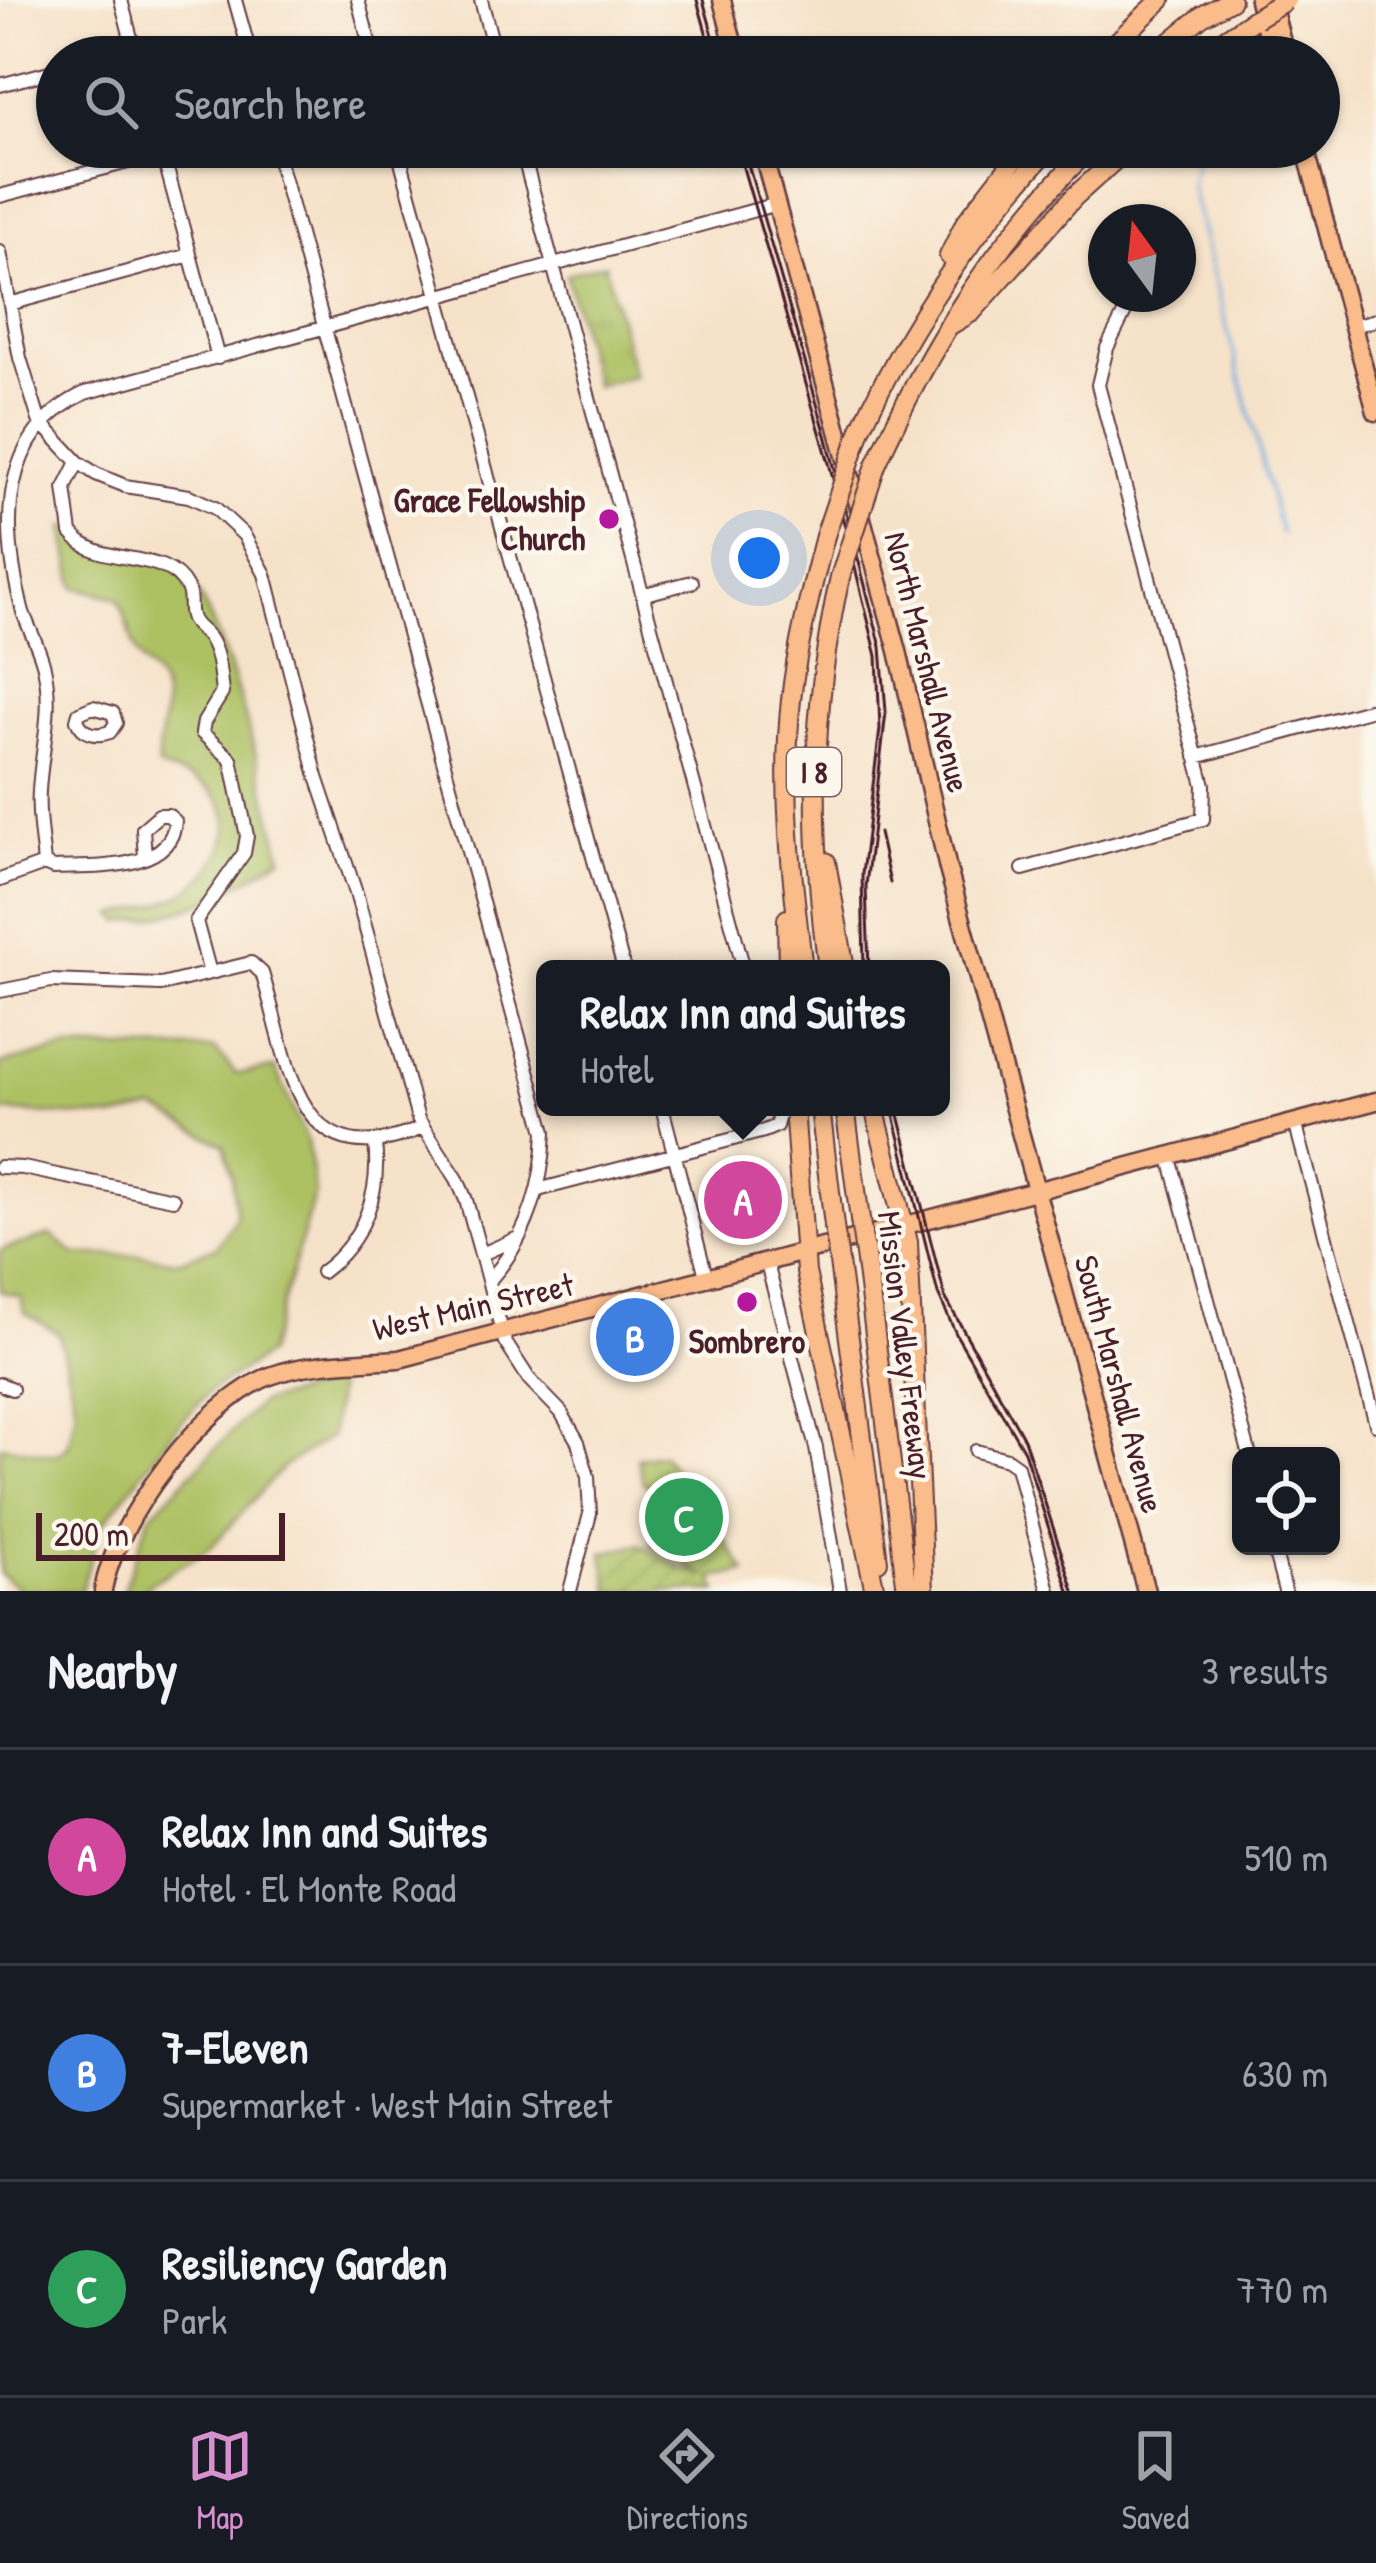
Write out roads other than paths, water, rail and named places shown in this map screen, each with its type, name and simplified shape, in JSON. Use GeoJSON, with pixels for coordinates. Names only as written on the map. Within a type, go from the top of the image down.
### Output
{"type":"FeatureCollection","features":[{"type":"Feature","properties":{"kind":"highway"},"geometry":{"type":"LineString","coordinates":[[1124,36],[1161,0]]}},
{"type":"Feature","properties":{"kind":"highway"},"geometry":{"type":"LineString","coordinates":[[1178,36],[1231,0]]}},
{"type":"Feature","properties":{"kind":"highway"},"geometry":{"type":"LineString","coordinates":[[1224,36],[1257,9],[1286,0]]}},
{"type":"Feature","properties":{"kind":"highway"},"geometry":{"type":"LineString","coordinates":[[918,319],[965,223],[1008,168]]}},
{"type":"Feature","properties":{"kind":"highway","name":"I 8"},"geometry":{"type":"LineString","coordinates":[[802,960],[789,861],[791,698],[825,536],[861,430],[891,363],[987,219],[1032,168]]}},
{"type":"Feature","properties":{"kind":"highway","name":"I 8"},"geometry":{"type":"LineString","coordinates":[[827,960],[813,795],[827,635],[840,577],[876,465],[943,329],[1015,230],[1071,168]]}},
{"type":"Feature","properties":{"kind":"highway"},"geometry":{"type":"LineString","coordinates":[[943,329],[972,312],[1106,168]]}},
{"type":"Feature","properties":{"kind":"highway"},"geometry":{"type":"LineString","coordinates":[[813,795],[843,960]]}},
{"type":"Feature","properties":{"kind":"highway"},"geometry":{"type":"LineString","coordinates":[[788,960],[789,861]]}},
{"type":"Feature","properties":{"kind":"highway"},"geometry":{"type":"LineString","coordinates":[[795,1116],[803,1255],[878,1591]]}},
{"type":"Feature","properties":{"kind":"highway","name":"Mission Valley Freeway"},"geometry":{"type":"LineString","coordinates":[[821,1116],[878,1591]]}},
{"type":"Feature","properties":{"kind":"highway","name":"Mission Valley Freeway"},"geometry":{"type":"LineString","coordinates":[[846,1116],[907,1591]]}},
{"type":"Feature","properties":{"kind":"highway"},"geometry":{"type":"LineString","coordinates":[[876,1116],[905,1228],[924,1591]]}},
{"type":"Feature","properties":{"kind":"main road"},"geometry":{"type":"LineString","coordinates":[[722,0],[731,36]]}},
{"type":"Feature","properties":{"kind":"main road"},"geometry":{"type":"LineString","coordinates":[[1271,0],[1280,36]]}},
{"type":"Feature","properties":{"kind":"main road","name":"North Marshall Avenue"},"geometry":{"type":"LineString","coordinates":[[767,168],[898,650],[954,889],[1037,1192]]}},
{"type":"Feature","properties":{"kind":"main road"},"geometry":{"type":"LineString","coordinates":[[1311,168],[1376,412]]}},
{"type":"Feature","properties":{"kind":"main road","name":"West Main Street"},"geometry":{"type":"LineString","coordinates":[[103,1591],[117,1546],[147,1492],[203,1423],[247,1388],[298,1368],[400,1359],[1376,1101]]}},
{"type":"Feature","properties":{"kind":"main road","name":"South Marshall Avenue"},"geometry":{"type":"LineString","coordinates":[[1037,1192],[1146,1591]]}},
{"type":"Feature","properties":{"kind":"street"},"geometry":{"type":"LineString","coordinates":[[121,0],[131,36]]}},
{"type":"Feature","properties":{"kind":"street"},"geometry":{"type":"LineString","coordinates":[[235,0],[244,36]]}},
{"type":"Feature","properties":{"kind":"street"},"geometry":{"type":"LineString","coordinates":[[358,0],[367,36]]}},
{"type":"Feature","properties":{"kind":"street"},"geometry":{"type":"LineString","coordinates":[[481,0],[490,36]]}},
{"type":"Feature","properties":{"kind":"street"},"geometry":{"type":"LineString","coordinates":[[0,85],[36,76]]}},
{"type":"Feature","properties":{"kind":"street"},"geometry":{"type":"LineString","coordinates":[[0,196],[98,168]]}},
{"type":"Feature","properties":{"kind":"street"},"geometry":{"type":"LineString","coordinates":[[166,168],[218,358]]}},
{"type":"Feature","properties":{"kind":"street"},"geometry":{"type":"LineString","coordinates":[[281,168],[536,1103]]}},
{"type":"Feature","properties":{"kind":"street"},"geometry":{"type":"LineString","coordinates":[[404,168],[622,960]]}},
{"type":"Feature","properties":{"kind":"street"},"geometry":{"type":"LineString","coordinates":[[527,168],[742,960]]}},
{"type":"Feature","properties":{"kind":"street"},"geometry":{"type":"LineString","coordinates":[[44,864],[38,807],[47,714],[45,672],[21,608],[2,496],[15,455],[50,410],[85,392],[777,204]]}},
{"type":"Feature","properties":{"kind":"street"},"geometry":{"type":"LineString","coordinates":[[0,252],[20,358],[39,420],[79,462],[120,484],[182,494],[215,508],[244,535],[265,574],[317,777],[356,893],[422,1128],[458,1179],[501,1332],[529,1379],[561,1412],[578,1442],[588,1477],[586,1538],[570,1591]]}},
{"type":"Feature","properties":{"kind":"street"},"geometry":{"type":"LineString","coordinates":[[13,303],[190,256]]}},
{"type":"Feature","properties":{"kind":"street"},"geometry":{"type":"LineString","coordinates":[[1023,868],[1203,819],[1204,785],[1098,385],[1107,348],[1125,312]]}},
{"type":"Feature","properties":{"kind":"street"},"geometry":{"type":"LineString","coordinates":[[1353,326],[1376,320]]}},
{"type":"Feature","properties":{"kind":"street"},"geometry":{"type":"LineString","coordinates":[[79,462],[65,488],[71,533],[92,549],[173,573],[187,589],[192,619],[215,652],[222,693],[202,733],[231,759],[248,836],[244,853],[196,921],[210,973]]}},
{"type":"Feature","properties":{"kind":"street"},"geometry":{"type":"LineString","coordinates":[[645,594],[692,582]]}},
{"type":"Feature","properties":{"kind":"street"},"geometry":{"type":"LineString","coordinates":[[1196,757],[1376,708]]}},
{"type":"Feature","properties":{"kind":"street"},"geometry":{"type":"LineString","coordinates":[[47,714],[78,717]]}},
{"type":"Feature","properties":{"kind":"street"},"geometry":{"type":"LineString","coordinates":[[0,880],[44,864],[52,868],[120,866],[146,857]]}},
{"type":"Feature","properties":{"kind":"street"},"geometry":{"type":"LineString","coordinates":[[0,991],[51,982],[161,985],[244,962],[257,965],[295,1090],[306,1110],[328,1132],[376,1143],[422,1128]]}},
{"type":"Feature","properties":{"kind":"street"},"geometry":{"type":"LineString","coordinates":[[489,1281],[519,1238],[544,1174],[540,1116]]}},
{"type":"Feature","properties":{"kind":"street"},"geometry":{"type":"LineString","coordinates":[[665,1116],[707,1280]]}},
{"type":"Feature","properties":{"kind":"street"},"geometry":{"type":"LineString","coordinates":[[538,1190],[776,1126],[779,1116]]}},
{"type":"Feature","properties":{"kind":"street"},"geometry":{"type":"LineString","coordinates":[[1295,1122],[1376,1424]]}},
{"type":"Feature","properties":{"kind":"street"},"geometry":{"type":"LineString","coordinates":[[322,1272],[349,1248],[367,1216],[378,1164],[376,1143]]}},
{"type":"Feature","properties":{"kind":"street"},"geometry":{"type":"LineString","coordinates":[[1170,1158],[1248,1447]]}},
{"type":"Feature","properties":{"kind":"street"},"geometry":{"type":"LineString","coordinates":[[0,1167],[172,1199]]}},
{"type":"Feature","properties":{"kind":"street"},"geometry":{"type":"LineString","coordinates":[[482,1254],[519,1238]]}},
{"type":"Feature","properties":{"kind":"street"},"geometry":{"type":"LineString","coordinates":[[767,1264],[816,1448],[840,1591]]}},
{"type":"Feature","properties":{"kind":"street"},"geometry":{"type":"LineString","coordinates":[[976,1451],[1017,1466],[1049,1591]]}},
{"type":"Feature","properties":{"kind":"street"},"geometry":{"type":"LineString","coordinates":[[1275,1555],[1285,1591]]}},
{"type":"Feature","properties":{"kind":"waterway"},"geometry":{"type":"LineString","coordinates":[[1193,168],[1190,186],[1281,534]]}},
{"type":"Feature","properties":{"kind":"tram line"},"geometry":{"type":"LineString","coordinates":[[697,0],[707,36]]}},
{"type":"Feature","properties":{"kind":"tram line"},"geometry":{"type":"LineString","coordinates":[[743,168],[829,463],[877,656],[880,729],[862,874],[864,960]]}},
{"type":"Feature","properties":{"kind":"tram line"},"geometry":{"type":"LineString","coordinates":[[894,1116],[938,1294],[1024,1451],[1069,1591]]}},
{"type":"Feature","properties":{"kind":"railway"},"geometry":{"type":"LineString","coordinates":[[703,0],[713,36]]}},
{"type":"Feature","properties":{"kind":"railway"},"geometry":{"type":"LineString","coordinates":[[749,168],[881,647],[886,712],[866,886],[869,960]]}},
{"type":"Feature","properties":{"kind":"railway"},"geometry":{"type":"LineString","coordinates":[[879,833],[890,883]]}},
{"type":"Feature","properties":{"kind":"railway"},"geometry":{"type":"LineString","coordinates":[[899,1116],[945,1297],[1024,1439],[1074,1591]]}},
{"type":"Feature","properties":{"kind":"place","name":"Grace Fellowship Church"},"geometry":{"type":"Point","coordinates":[609,519]}},
{"type":"Feature","properties":{"kind":"place","name":"Relax Inn and Suites"},"geometry":{"type":"Point","coordinates":[743,1200]}},
{"type":"Feature","properties":{"kind":"place","name":"Sombrero"},"geometry":{"type":"Point","coordinates":[747,1302]}},
{"type":"Feature","properties":{"kind":"place","name":"7-Eleven"},"geometry":{"type":"Point","coordinates":[635,1337]}},
{"type":"Feature","properties":{"kind":"place","name":"Resiliency Garden"},"geometry":{"type":"Point","coordinates":[684,1517]}}]}
